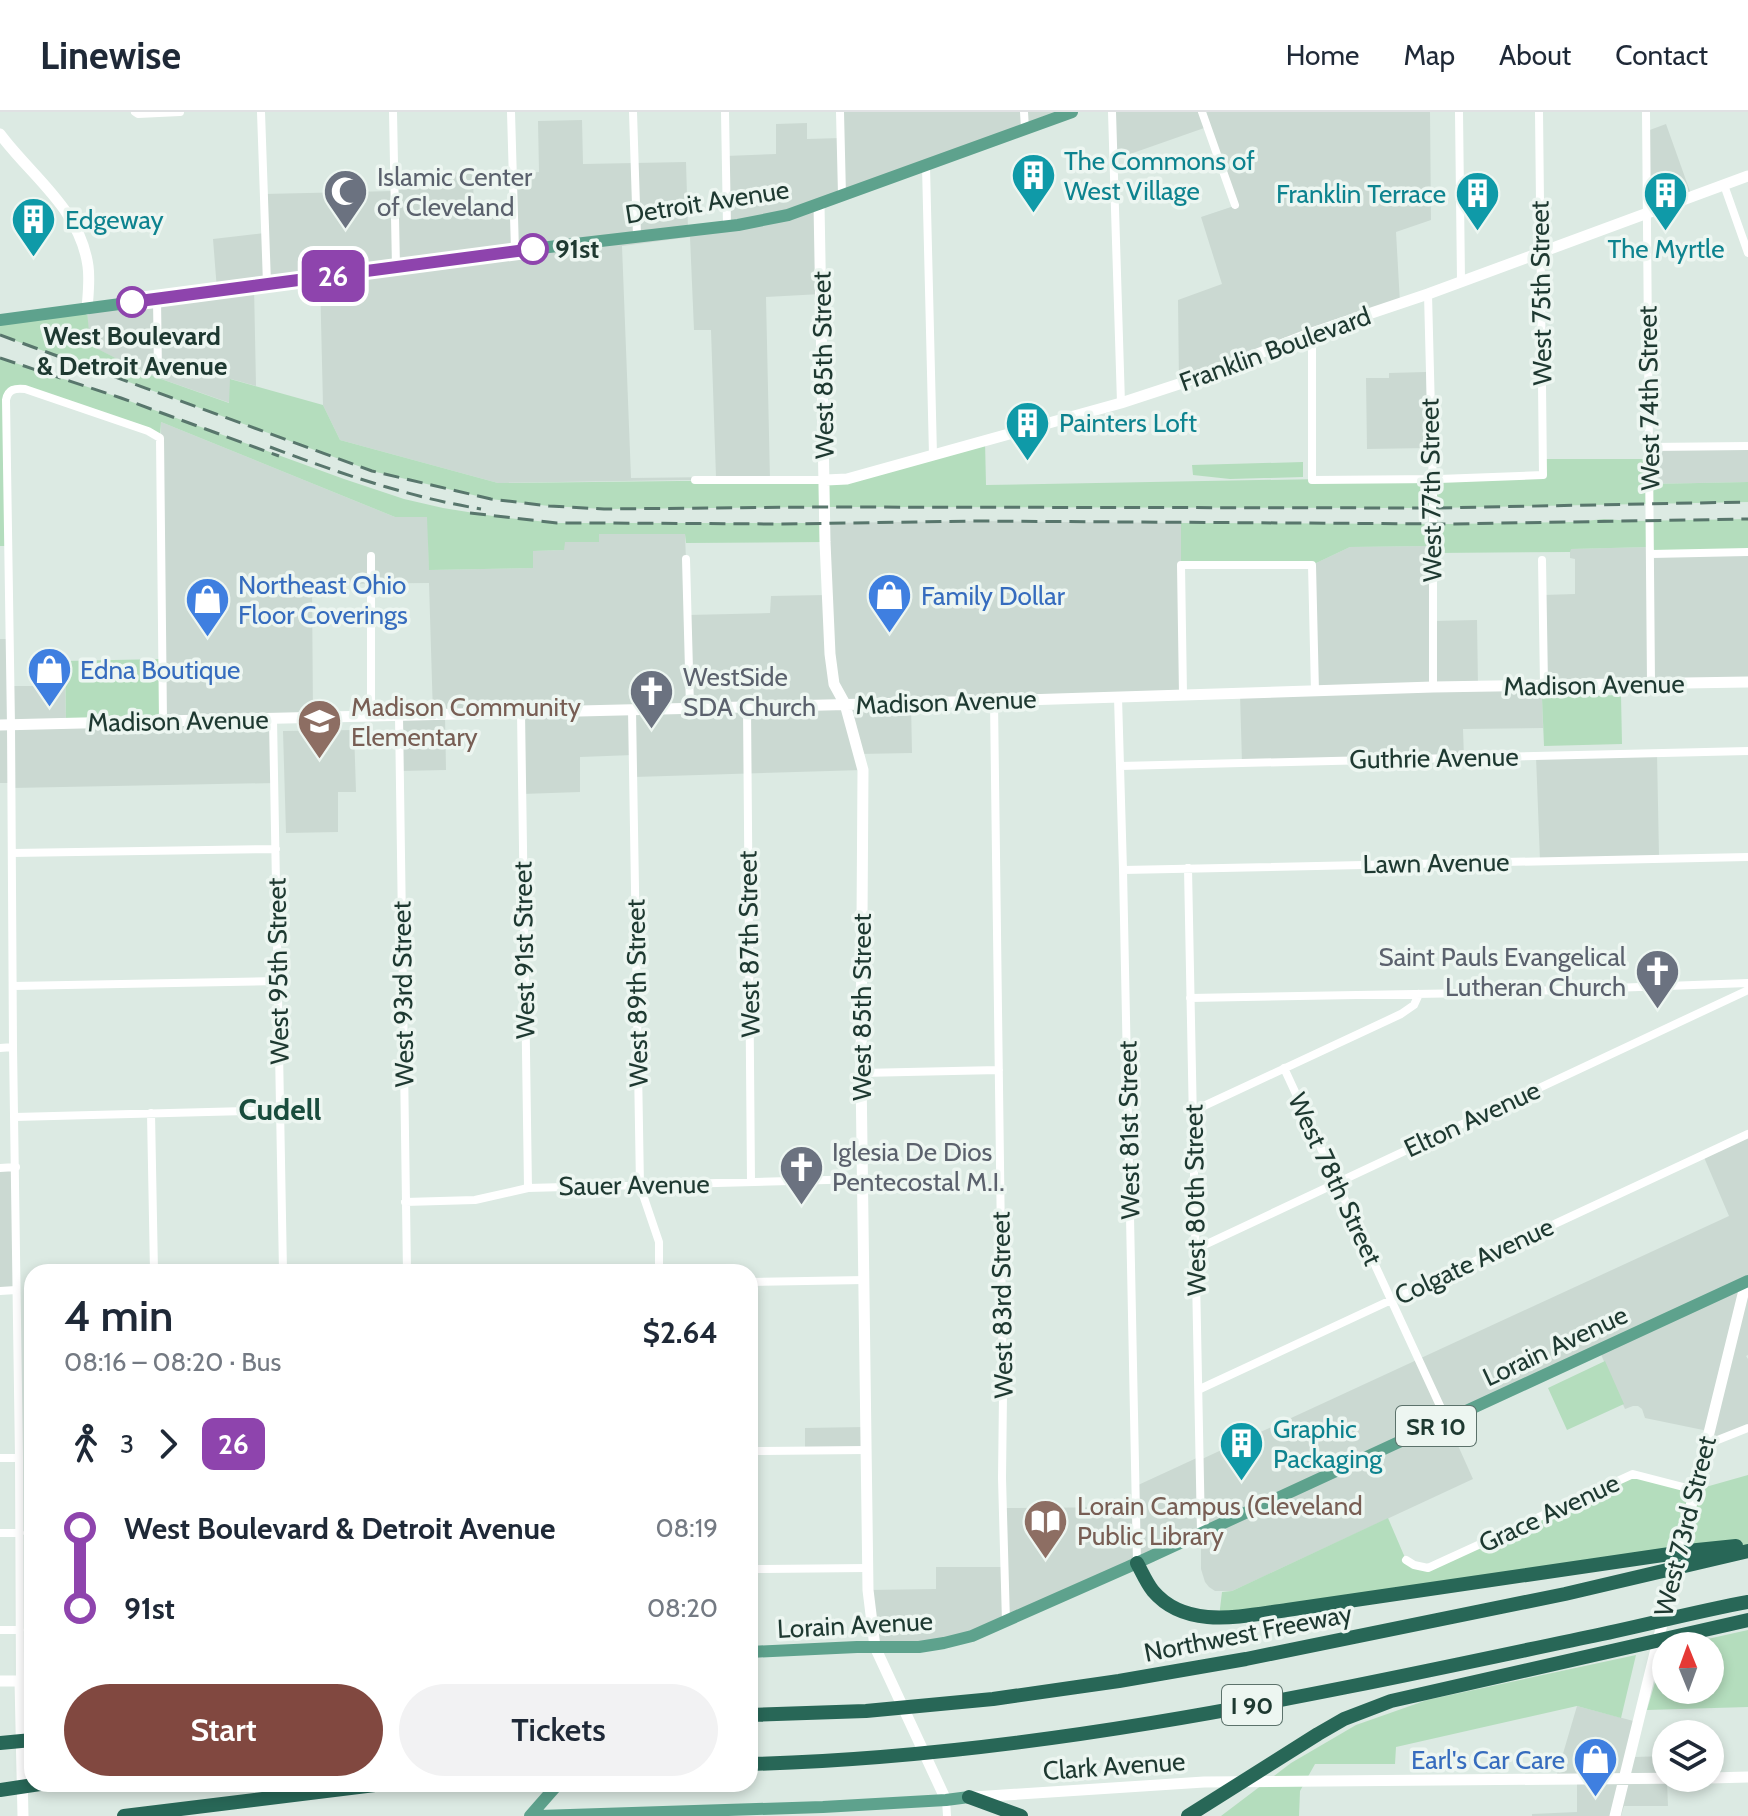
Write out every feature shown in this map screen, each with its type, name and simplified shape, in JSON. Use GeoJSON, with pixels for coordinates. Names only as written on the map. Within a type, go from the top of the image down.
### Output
{"type":"FeatureCollection","features":[{"type":"Feature","properties":{"kind":"highway"},"geometry":{"type":"LineString","coordinates":[[1137,1563],[1146,1582],[1167,1604],[1195,1615],[1219,1617],[1748,1545]]}},
{"type":"Feature","properties":{"kind":"highway","name":"Northwest Freeway"},"geometry":{"type":"LineString","coordinates":[[758,1715],[882,1709],[993,1699],[1119,1681],[1246,1659],[1550,1598],[1748,1551]]}},
{"type":"Feature","properties":{"kind":"highway","name":"I 90"},"geometry":{"type":"LineString","coordinates":[[758,1764],[927,1753],[1123,1727],[1295,1697],[1748,1602]]}},
{"type":"Feature","properties":{"kind":"highway"},"geometry":{"type":"LineString","coordinates":[[1188,1816],[1318,1734],[1381,1704],[1748,1620]]}},
{"type":"Feature","properties":{"kind":"highway"},"geometry":{"type":"LineString","coordinates":[[0,1743],[24,1741]]}},
{"type":"Feature","properties":{"kind":"highway"},"geometry":{"type":"LineString","coordinates":[[0,1790],[24,1786]]}},
{"type":"Feature","properties":{"kind":"highway"},"geometry":{"type":"LineString","coordinates":[[124,1816],[318,1792]]}},
{"type":"Feature","properties":{"kind":"highway"},"geometry":{"type":"LineString","coordinates":[[969,1797],[1021,1816]]}},
{"type":"Feature","properties":{"kind":"main road","name":"Detroit Avenue"},"geometry":{"type":"LineString","coordinates":[[0,320],[727,226],[788,215],[1072,112]]}},
{"type":"Feature","properties":{"kind":"main road","name":"Lorain Avenue"},"geometry":{"type":"LineString","coordinates":[[758,1650],[919,1647],[972,1636],[1747,1282]]}},
{"type":"Feature","properties":{"kind":"main road"},"geometry":{"type":"LineString","coordinates":[[536,1813],[552,1792]]}},
{"type":"Feature","properties":{"kind":"main road","name":"Clark Avenue"},"geometry":{"type":"LineString","coordinates":[[536,1813],[823,1812],[969,1797]]}},
{"type":"Feature","properties":{"kind":"street"},"geometry":{"type":"LineString","coordinates":[[135,112],[180,112]]}},
{"type":"Feature","properties":{"kind":"street"},"geometry":{"type":"LineString","coordinates":[[261,112],[267,284]]}},
{"type":"Feature","properties":{"kind":"street"},"geometry":{"type":"LineString","coordinates":[[393,112],[396,268]]}},
{"type":"Feature","properties":{"kind":"street"},"geometry":{"type":"LineString","coordinates":[[511,112],[515,251]]}},
{"type":"Feature","properties":{"kind":"street"},"geometry":{"type":"LineString","coordinates":[[633,112],[637,236]]}},
{"type":"Feature","properties":{"kind":"street"},"geometry":{"type":"LineString","coordinates":[[725,112],[727,226]]}},
{"type":"Feature","properties":{"kind":"street"},"geometry":{"type":"LineString","coordinates":[[840,112],[842,195]]}},
{"type":"Feature","properties":{"kind":"street"},"geometry":{"type":"LineString","coordinates":[[1024,112],[1025,129]]}},
{"type":"Feature","properties":{"kind":"street"},"geometry":{"type":"LineString","coordinates":[[1112,112],[1121,403]]}},
{"type":"Feature","properties":{"kind":"street"},"geometry":{"type":"LineString","coordinates":[[1202,112],[1235,205]]}},
{"type":"Feature","properties":{"kind":"street"},"geometry":{"type":"LineString","coordinates":[[1459,112],[1461,281]]}},
{"type":"Feature","properties":{"kind":"street","name":"West 75th Street"},"geometry":{"type":"LineString","coordinates":[[1432,479],[1543,475],[1539,112]]}},
{"type":"Feature","properties":{"kind":"street","name":"West 74th Street"},"geometry":{"type":"LineString","coordinates":[[1646,112],[1651,683]]}},
{"type":"Feature","properties":{"kind":"street"},"geometry":{"type":"LineString","coordinates":[[0,134],[55,195],[76,230],[88,267],[87,309]]}},
{"type":"Feature","properties":{"kind":"street"},"geometry":{"type":"LineString","coordinates":[[926,166],[933,455]]}},
{"type":"Feature","properties":{"kind":"street","name":"Franklin Boulevard"},"geometry":{"type":"LineString","coordinates":[[695,480],[826,486],[1121,403],[1748,176]]}},
{"type":"Feature","properties":{"kind":"street"},"geometry":{"type":"LineString","coordinates":[[1724,185],[1748,253]]}},
{"type":"Feature","properties":{"kind":"street","name":"West 85th Street"},"geometry":{"type":"LineString","coordinates":[[819,204],[830,654],[834,684],[845,704],[863,770],[861,1073],[868,1590],[875,1647],[946,1800]]}},
{"type":"Feature","properties":{"kind":"street","name":"West 77th Street"},"geometry":{"type":"LineString","coordinates":[[1428,294],[1433,490],[1433,687]]}},
{"type":"Feature","properties":{"kind":"street"},"geometry":{"type":"LineString","coordinates":[[157,299],[158,373]]}},
{"type":"Feature","properties":{"kind":"street"},"geometry":{"type":"LineString","coordinates":[[1312,333],[1312,480],[1432,479]]}},
{"type":"Feature","properties":{"kind":"street"},"geometry":{"type":"LineString","coordinates":[[24,1664],[20,1630],[19,1458],[24,1441],[16,1290],[12,853],[6,725],[6,400],[7,393],[12,389],[25,389],[148,431],[160,438],[163,721]]}},
{"type":"Feature","properties":{"kind":"street"},"geometry":{"type":"LineString","coordinates":[[1649,447],[1748,446]]}},
{"type":"Feature","properties":{"kind":"street"},"geometry":{"type":"LineString","coordinates":[[1651,554],[1748,552]]}},
{"type":"Feature","properties":{"kind":"street"},"geometry":{"type":"LineString","coordinates":[[371,556],[371,717]]}},
{"type":"Feature","properties":{"kind":"street"},"geometry":{"type":"LineString","coordinates":[[686,559],[690,707]]}},
{"type":"Feature","properties":{"kind":"street"},"geometry":{"type":"LineString","coordinates":[[1542,560],[1544,685]]}},
{"type":"Feature","properties":{"kind":"street"},"geometry":{"type":"LineString","coordinates":[[1183,695],[1181,565],[1312,565],[1315,692]]}},
{"type":"Feature","properties":{"kind":"street","name":"Madison Avenue"},"geometry":{"type":"LineString","coordinates":[[6,725],[1433,687],[1748,682]]}},
{"type":"Feature","properties":{"kind":"street","name":"West 81st Street"},"geometry":{"type":"LineString","coordinates":[[1118,697],[1137,1563]]}},
{"type":"Feature","properties":{"kind":"street","name":"West 83rd Street"},"geometry":{"type":"LineString","coordinates":[[994,701],[1006,1622]]}},
{"type":"Feature","properties":{"kind":"street","name":"West 87th Street"},"geometry":{"type":"LineString","coordinates":[[747,707],[751,1182]]}},
{"type":"Feature","properties":{"kind":"street","name":"West 89th Street"},"geometry":{"type":"LineString","coordinates":[[632,710],[640,1186],[659,1242],[659,1264]]}},
{"type":"Feature","properties":{"kind":"street","name":"West 91st Street"},"geometry":{"type":"LineString","coordinates":[[521,712],[528,1188]]}},
{"type":"Feature","properties":{"kind":"street","name":"West 93rd Street"},"geometry":{"type":"LineString","coordinates":[[399,716],[407,1264]]}},
{"type":"Feature","properties":{"kind":"street","name":"West 95th Street"},"geometry":{"type":"LineString","coordinates":[[273,719],[283,1264]]}},
{"type":"Feature","properties":{"kind":"street","name":"Guthrie Avenue"},"geometry":{"type":"LineString","coordinates":[[1120,766],[1748,751]]}},
{"type":"Feature","properties":{"kind":"street"},"geometry":{"type":"LineString","coordinates":[[12,853],[276,849]]}},
{"type":"Feature","properties":{"kind":"street","name":"Lawn Avenue"},"geometry":{"type":"LineString","coordinates":[[1123,870],[1748,857]]}},
{"type":"Feature","properties":{"kind":"street","name":"West 80th Street"},"geometry":{"type":"LineString","coordinates":[[1188,868],[1201,1532]]}},
{"type":"Feature","properties":{"kind":"street"},"geometry":{"type":"LineString","coordinates":[[13,986],[278,981]]}},
{"type":"Feature","properties":{"kind":"street"},"geometry":{"type":"LineString","coordinates":[[1190,998],[1748,983]]}},
{"type":"Feature","properties":{"kind":"street","name":"Elton Avenue"},"geometry":{"type":"LineString","coordinates":[[1196,1249],[1748,990]]}},
{"type":"Feature","properties":{"kind":"street"},"geometry":{"type":"LineString","coordinates":[[1193,1111],[1401,1014],[1414,1005],[1419,994]]}},
{"type":"Feature","properties":{"kind":"street"},"geometry":{"type":"LineString","coordinates":[[0,1048],[13,1047]]}},
{"type":"Feature","properties":{"kind":"street","name":"West 78th Street"},"geometry":{"type":"LineString","coordinates":[[1284,1068],[1447,1421]]}},
{"type":"Feature","properties":{"kind":"street"},"geometry":{"type":"LineString","coordinates":[[861,1073],[999,1070]]}},
{"type":"Feature","properties":{"kind":"street"},"geometry":{"type":"LineString","coordinates":[[15,1117],[280,1110]]}},
{"type":"Feature","properties":{"kind":"street"},"geometry":{"type":"LineString","coordinates":[[151,1113],[154,1264]]}},
{"type":"Feature","properties":{"kind":"street","name":"Colgate Avenue"},"geometry":{"type":"LineString","coordinates":[[1200,1389],[1748,1134]]}},
{"type":"Feature","properties":{"kind":"street"},"geometry":{"type":"LineString","coordinates":[[0,1168],[16,1167]]}},
{"type":"Feature","properties":{"kind":"street","name":"Sauer Avenue"},"geometry":{"type":"LineString","coordinates":[[405,1202],[475,1200],[528,1188],[864,1179]]}},
{"type":"Feature","properties":{"kind":"street"},"geometry":{"type":"LineString","coordinates":[[758,1282],[865,1280]]}},
{"type":"Feature","properties":{"kind":"street","name":"West 73rd Street"},"geometry":{"type":"LineString","coordinates":[[1615,1816],[1747,1282]]}},
{"type":"Feature","properties":{"kind":"street"},"geometry":{"type":"LineString","coordinates":[[0,1291],[16,1290]]}},
{"type":"Feature","properties":{"kind":"street"},"geometry":{"type":"LineString","coordinates":[[1705,1445],[1748,1428]]}},
{"type":"Feature","properties":{"kind":"street"},"geometry":{"type":"LineString","coordinates":[[758,1451],[866,1450]]}},
{"type":"Feature","properties":{"kind":"street"},"geometry":{"type":"LineString","coordinates":[[0,1458],[19,1458]]}},
{"type":"Feature","properties":{"kind":"street","name":"Grace Avenue"},"geometry":{"type":"LineString","coordinates":[[1406,1560],[1428,1568],[1633,1474],[1695,1490]]}},
{"type":"Feature","properties":{"kind":"street"},"geometry":{"type":"LineString","coordinates":[[0,1533],[20,1533]]}},
{"type":"Feature","properties":{"kind":"street"},"geometry":{"type":"LineString","coordinates":[[758,1569],[868,1568]]}},
{"type":"Feature","properties":{"kind":"street"},"geometry":{"type":"LineString","coordinates":[[0,1630],[20,1630]]}},
{"type":"Feature","properties":{"kind":"street"},"geometry":{"type":"LineString","coordinates":[[0,1681],[24,1681]]}},
{"type":"Feature","properties":{"kind":"street"},"geometry":{"type":"LineString","coordinates":[[23,1816],[24,1771]]}},
{"type":"Feature","properties":{"kind":"street"},"geometry":{"type":"LineString","coordinates":[[1724,1778],[1748,1777]]}},
{"type":"Feature","properties":{"kind":"street","name":"Clark Avenue"},"geometry":{"type":"LineString","coordinates":[[969,1797],[1204,1782],[1652,1779]]}},
{"type":"Feature","properties":{"kind":"street"},"geometry":{"type":"LineString","coordinates":[[946,1800],[947,1816]]}},
{"type":"Feature","properties":{"kind":"shaded area"},"geometry":{"type":"Polygon","coordinates":[[[841,112],[1072,112],[820,204],[821,294],[766,297],[770,481],[498,483],[340,440],[323,405],[320,278],[254,286],[256,386],[231,379],[230,403],[147,374],[89,345],[87,309],[217,290],[213,239],[265,233],[264,194],[394,191],[394,175],[473,172],[474,218],[514,216],[513,174],[539,172],[538,121],[582,120],[583,164],[686,162],[688,230],[727,226],[726,156],[776,154],[776,124],[807,123],[807,139],[841,138],[841,112]],[[690,237],[622,246],[631,478],[716,477],[711,330],[694,330],[690,237]]]}},
{"type":"Feature","properties":{"kind":"shaded area"},"geometry":{"type":"Polygon","coordinates":[[[1112,112],[1430,112],[1431,220],[1396,232],[1400,303],[1179,384],[1178,300],[1222,284],[1201,217],[1234,206],[1207,127],[1113,160],[1112,112]]]}},
{"type":"Feature","properties":{"kind":"shaded area"},"geometry":{"type":"Polygon","coordinates":[[[1666,124],[1692,197],[1647,214],[1647,131],[1666,124]]]}},
{"type":"Feature","properties":{"kind":"shaded area"},"geometry":{"type":"Polygon","coordinates":[[[1426,372],[1428,448],[1367,449],[1366,378],[1389,378],[1389,373],[1426,372]]]}},
{"type":"Feature","properties":{"kind":"shaded area"},"geometry":{"type":"Polygon","coordinates":[[[161,422],[395,517],[428,517],[429,570],[533,568],[533,551],[564,550],[564,542],[598,542],[599,534],[685,534],[688,615],[770,613],[771,596],[827,595],[825,523],[1181,523],[1183,695],[911,704],[912,753],[859,754],[863,770],[634,777],[633,755],[580,757],[580,792],[522,794],[521,713],[445,715],[446,770],[400,771],[399,716],[433,715],[429,583],[312,584],[313,718],[273,719],[275,783],[11,788],[11,783],[0,783],[0,639],[10,639],[11,686],[65,686],[66,723],[163,721],[161,422]]]}},
{"type":"Feature","properties":{"kind":"shaded area"},"geometry":{"type":"Polygon","coordinates":[[[1748,446],[1748,482],[1649,484],[1649,447],[1748,446]]]}},
{"type":"Feature","properties":{"kind":"shaded area"},"geometry":{"type":"Polygon","coordinates":[[[1433,546],[1433,621],[1477,620],[1478,687],[1542,685],[1543,728],[1463,729],[1464,758],[1242,763],[1240,694],[1315,692],[1312,565],[1350,547],[1433,546]]]}},
{"type":"Feature","properties":{"kind":"shaded area"},"geometry":{"type":"Polygon","coordinates":[[[1651,547],[1748,552],[1748,682],[1544,685],[1543,595],[1575,594],[1575,559],[1570,558],[1570,549],[1651,547]]]}},
{"type":"Feature","properties":{"kind":"shaded area","name":"Madison Community Elementary"},"geometry":{"type":"Polygon","coordinates":[[[354,730],[356,792],[338,792],[338,832],[286,833],[283,731],[354,730]]]}},
{"type":"Feature","properties":{"kind":"shaded area"},"geometry":{"type":"Polygon","coordinates":[[[1657,753],[1659,856],[1540,861],[1536,756],[1657,753]]]}},
{"type":"Feature","properties":{"kind":"shaded area"},"geometry":{"type":"Polygon","coordinates":[[[1748,1134],[1748,1428],[1705,1445],[1708,1431],[1645,1418],[1638,1406],[1625,1409],[1599,1350],[1447,1421],[1473,1479],[1232,1591],[1215,1591],[1205,1582],[1201,1569],[1201,1533],[972,1636],[875,1647],[868,1590],[936,1589],[936,1567],[1004,1567],[1003,1508],[1136,1507],[1136,1486],[1201,1456],[1202,1459],[1729,1216],[1703,1155],[1748,1134]]]}},
{"type":"Feature","properties":{"kind":"shaded area"},"geometry":{"type":"Polygon","coordinates":[[[16,1167],[16,1290],[0,1291],[0,1168],[16,1167]]]}},
{"type":"Feature","properties":{"kind":"shaded area"},"geometry":{"type":"Polygon","coordinates":[[[866,1427],[866,1450],[805,1451],[805,1428],[866,1427]]]}},
{"type":"Feature","properties":{"kind":"shaded area"},"geometry":{"type":"Polygon","coordinates":[[[1577,1706],[1641,1723],[1634,1757],[1652,1756],[1652,1792],[1667,1792],[1668,1806],[1624,1806],[1621,1816],[1532,1816],[1577,1812],[1577,1774],[1557,1774],[1577,1706]]]}},
{"type":"Feature","properties":{"kind":"green space"},"geometry":{"type":"Polygon","coordinates":[[[87,309],[90,345],[147,374],[229,403],[230,379],[323,405],[340,440],[498,483],[847,479],[985,441],[986,485],[1542,475],[1543,459],[1649,459],[1650,484],[1748,482],[1748,502],[1434,508],[604,509],[549,506],[490,499],[372,471],[0,335],[0,320],[87,309]]]}},
{"type":"Feature","properties":{"kind":"green space"},"geometry":{"type":"Polygon","coordinates":[[[0,358],[121,398],[344,479],[443,508],[557,523],[825,523],[825,542],[686,543],[685,534],[599,534],[599,542],[565,542],[564,550],[533,551],[533,568],[429,570],[427,517],[395,517],[161,422],[160,438],[25,389],[8,393],[8,546],[0,546],[0,358]]]}},
{"type":"Feature","properties":{"kind":"green space"},"geometry":{"type":"Polygon","coordinates":[[[1303,462],[1303,477],[1230,479],[1193,475],[1192,465],[1303,462]]]}},
{"type":"Feature","properties":{"kind":"green space"},"geometry":{"type":"Polygon","coordinates":[[[1748,519],[1748,552],[1651,554],[1650,547],[1571,549],[1570,552],[1433,553],[1432,546],[1350,547],[1312,565],[1181,565],[1181,523],[1448,524],[1748,519]]]}},
{"type":"Feature","properties":{"kind":"green space"},"geometry":{"type":"Polygon","coordinates":[[[163,659],[163,721],[66,724],[65,661],[163,659]]]}},
{"type":"Feature","properties":{"kind":"green space"},"geometry":{"type":"Polygon","coordinates":[[[1621,695],[1622,744],[1544,746],[1542,697],[1621,695]]]}},
{"type":"Feature","properties":{"kind":"green space"},"geometry":{"type":"Polygon","coordinates":[[[1605,1361],[1624,1404],[1567,1430],[1548,1388],[1605,1361]]]}},
{"type":"Feature","properties":{"kind":"green space"},"geometry":{"type":"Polygon","coordinates":[[[1633,1474],[1695,1490],[1748,1475],[1748,1545],[1219,1617],[1222,1592],[1232,1591],[1388,1518],[1406,1560],[1428,1568],[1633,1474]]]}},
{"type":"Feature","properties":{"kind":"green space"},"geometry":{"type":"Polygon","coordinates":[[[1748,1630],[1748,1707],[1647,1710],[1652,1693],[1652,1704],[1724,1704],[1724,1635],[1748,1630]]]}},
{"type":"Feature","properties":{"kind":"green space"},"geometry":{"type":"Polygon","coordinates":[[[1636,1655],[1621,1718],[1577,1706],[1396,1747],[1395,1764],[1315,1764],[1300,1791],[1299,1816],[1221,1816],[1291,1763],[1356,1725],[1427,1700],[1636,1655]]]}},
{"type":"Feature","properties":{"kind":"railway"},"geometry":{"type":"LineString","coordinates":[[0,335],[372,471],[491,499],[549,506],[604,509],[1434,508],[1748,502]]}},
{"type":"Feature","properties":{"kind":"railway"},"geometry":{"type":"LineString","coordinates":[[0,358],[279,456]]}},
{"type":"Feature","properties":{"kind":"railway"},"geometry":{"type":"LineString","coordinates":[[270,447],[374,483],[481,509]]}},
{"type":"Feature","properties":{"kind":"railway"},"geometry":{"type":"LineString","coordinates":[[470,513],[557,523],[977,521],[1448,524],[1748,519]]}},
{"type":"Feature","properties":{"kind":"bus line","name":"26"},"geometry":{"type":"LineString","coordinates":[[132,302],[533,249]]}},
{"type":"Feature","properties":{"kind":"place","name":"The Commons of West Village"},"geometry":{"type":"Point","coordinates":[1033,215]}},
{"type":"Feature","properties":{"kind":"place","name":"Islamic Center of Cleveland"},"geometry":{"type":"Point","coordinates":[346,231]}},
{"type":"Feature","properties":{"kind":"place","name":"Franklin Terrace"},"geometry":{"type":"Point","coordinates":[1477,233]}},
{"type":"Feature","properties":{"kind":"place","name":"The Myrtle"},"geometry":{"type":"Point","coordinates":[1666,233]}},
{"type":"Feature","properties":{"kind":"place","name":"91st"},"geometry":{"type":"Point","coordinates":[533,249]}},
{"type":"Feature","properties":{"kind":"place","name":"Edgeway"},"geometry":{"type":"Point","coordinates":[34,259]}},
{"type":"Feature","properties":{"kind":"place","name":"West Boulevard & Detroit Avenue"},"geometry":{"type":"Point","coordinates":[132,302]}},
{"type":"Feature","properties":{"kind":"place","name":"Painters Loft"},"geometry":{"type":"Point","coordinates":[1028,462]}},
{"type":"Feature","properties":{"kind":"place","name":"Family Dollar"},"geometry":{"type":"Point","coordinates":[890,635]}},
{"type":"Feature","properties":{"kind":"place","name":"Northeast Ohio Floor Coverings"},"geometry":{"type":"Point","coordinates":[207,639]}},
{"type":"Feature","properties":{"kind":"place","name":"Edna Boutique"},"geometry":{"type":"Point","coordinates":[49,709]}},
{"type":"Feature","properties":{"kind":"place","name":"WestSide SDA Church"},"geometry":{"type":"Point","coordinates":[652,731]}},
{"type":"Feature","properties":{"kind":"place","name":"Madison Community Elementary"},"geometry":{"type":"Point","coordinates":[320,761]}},
{"type":"Feature","properties":{"kind":"place","name":"Saint Pauls Evangelical Lutheran Church"},"geometry":{"type":"Point","coordinates":[1657,1011]}},
{"type":"Feature","properties":{"kind":"place","name":"Iglesia De Dios Pentecostal M.I."},"geometry":{"type":"Point","coordinates":[801,1206]}},
{"type":"Feature","properties":{"kind":"place","name":"Graphic Packaging"},"geometry":{"type":"Point","coordinates":[1242,1483]}},
{"type":"Feature","properties":{"kind":"place","name":"Lorain Campus (Cleveland Public Library"},"geometry":{"type":"Point","coordinates":[1046,1560]}},
{"type":"Feature","properties":{"kind":"place","name":"Earl's Car Care"},"geometry":{"type":"Point","coordinates":[1596,1799]}},
{"type":"Feature","properties":{"kind":"district","name":"Cudell"},"geometry":{"type":"Point","coordinates":[280,1109]}}]}
